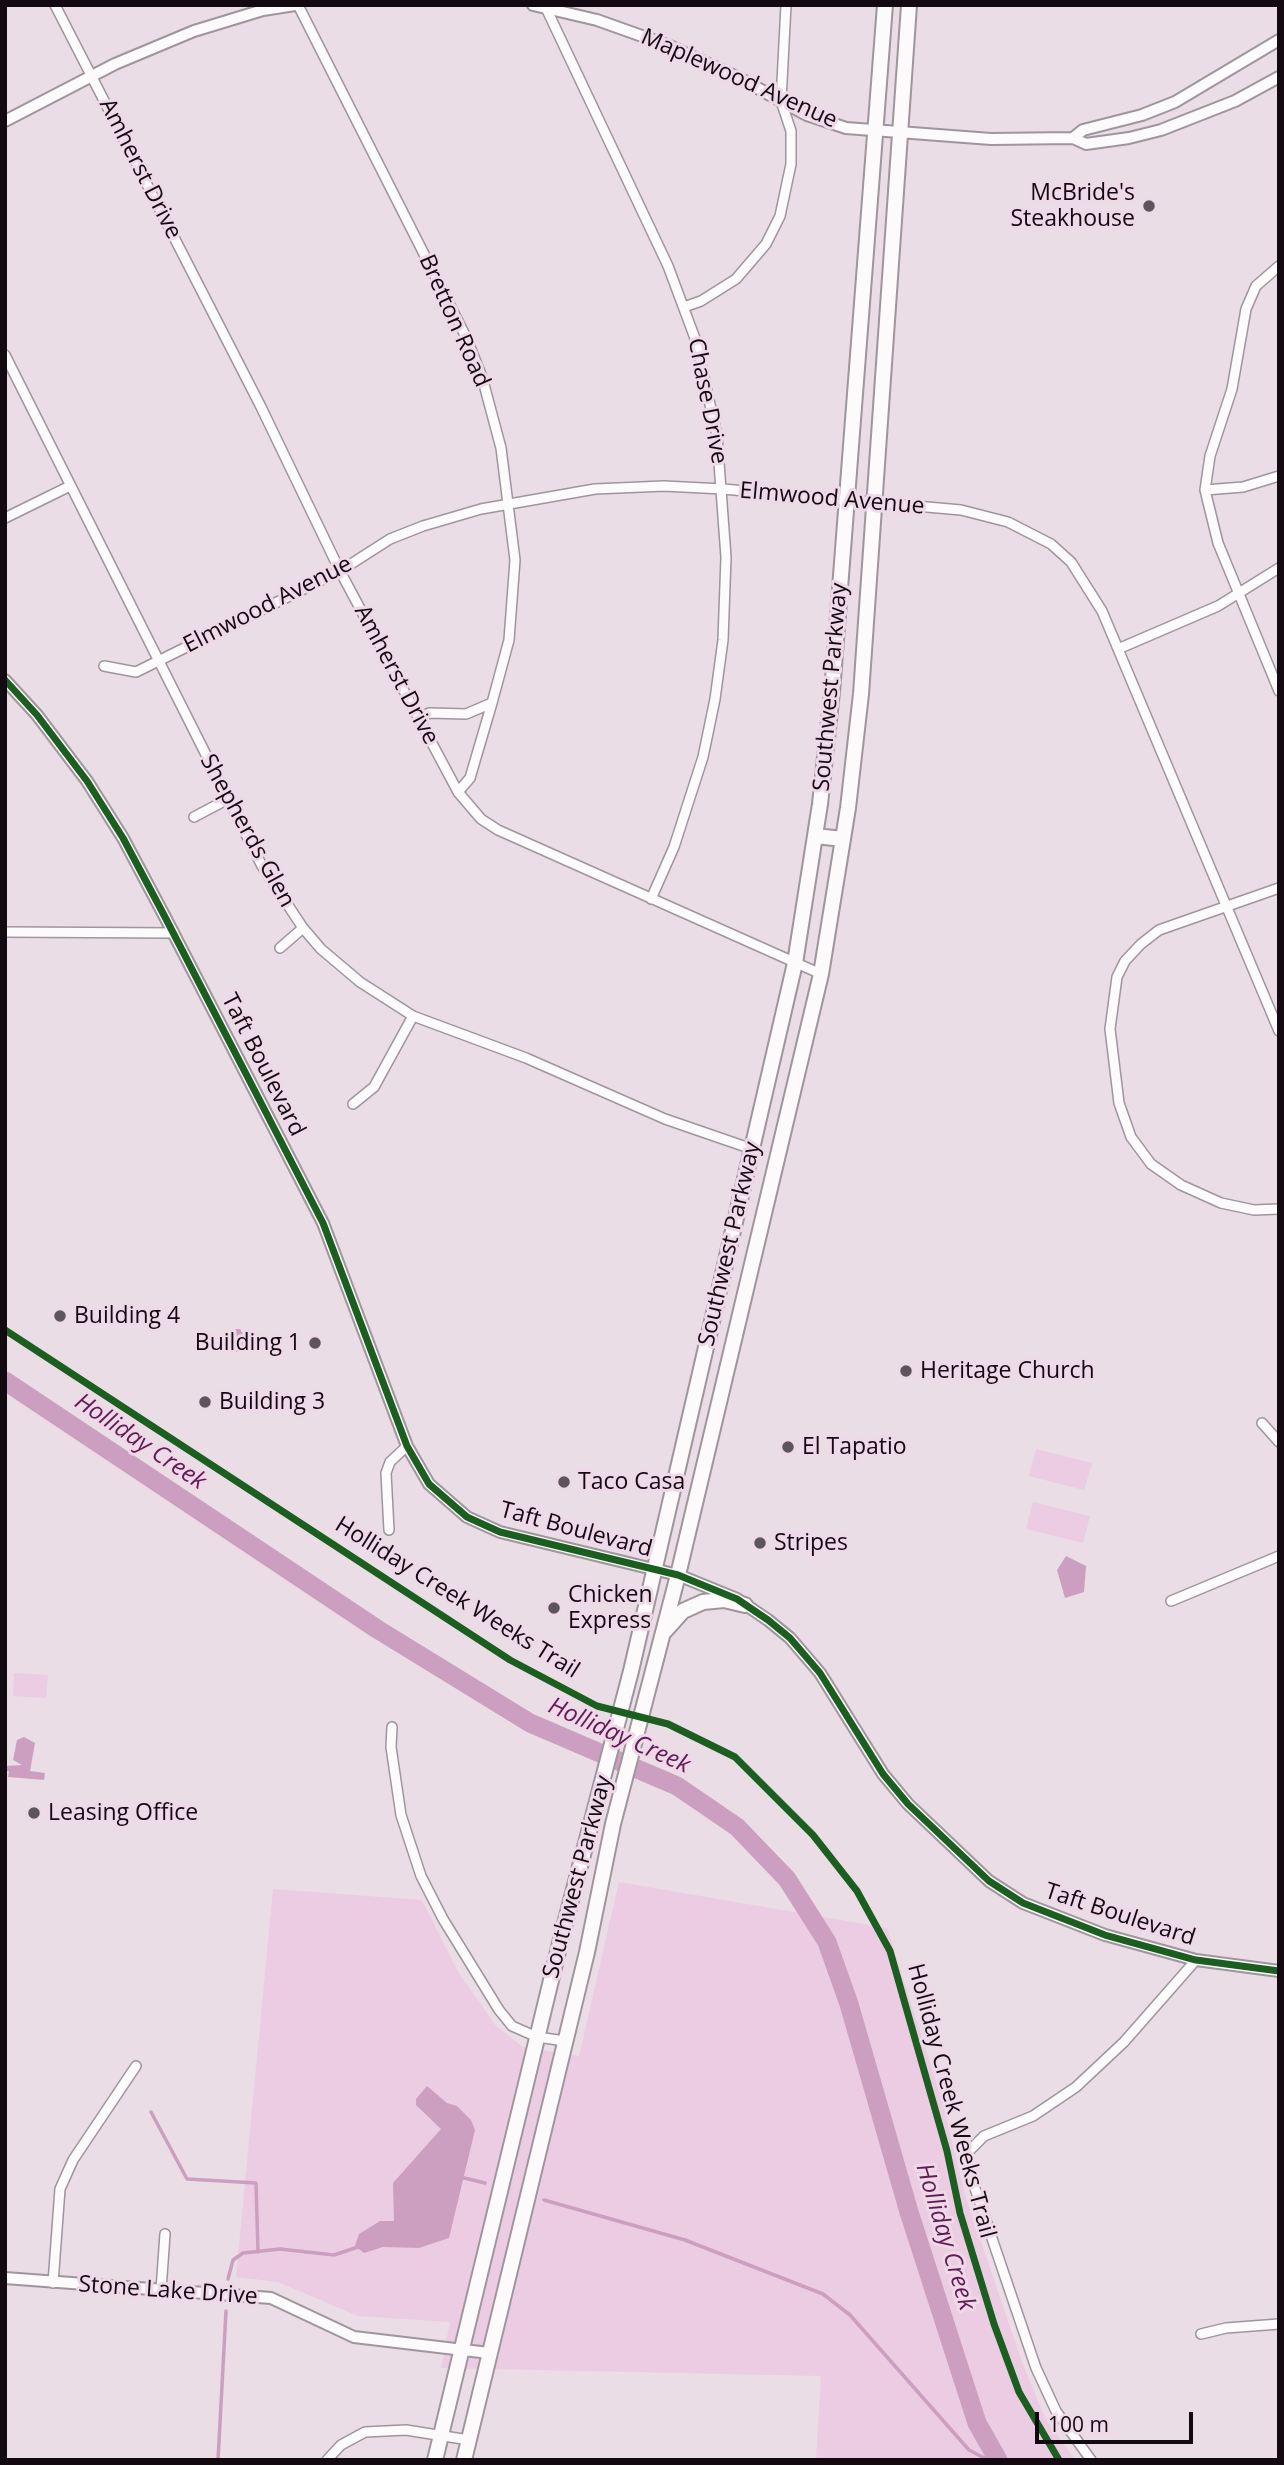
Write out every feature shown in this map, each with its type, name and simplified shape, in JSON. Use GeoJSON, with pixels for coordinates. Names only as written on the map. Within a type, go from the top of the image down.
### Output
{"type":"FeatureCollection","features":[{"type":"Feature","properties":{"kind":"main road","name":"Southwest Parkway"},"geometry":{"type":"LineString","coordinates":[[435,2460],[537,2037],[631,1671],[652,1570],[795,963],[815,836],[832,692],[885,5]]}},
{"type":"Feature","properties":{"kind":"main road","name":"Southwest Parkway"},"geometry":{"type":"LineString","coordinates":[[464,2460],[565,2041],[613,1824],[678,1575],[821,974],[843,839],[861,694],[909,5]]}},
{"type":"Feature","properties":{"kind":"main road"},"geometry":{"type":"LineString","coordinates":[[815,836],[843,839]]}},
{"type":"Feature","properties":{"kind":"main road"},"geometry":{"type":"LineString","coordinates":[[697,1380],[724,1382]]}},
{"type":"Feature","properties":{"kind":"main road"},"geometry":{"type":"LineString","coordinates":[[662,1634],[683,1611],[703,1602],[724,1600],[745,1605]]}},
{"type":"Feature","properties":{"kind":"street","name":"Amherst Drive"},"geometry":{"type":"LineString","coordinates":[[55,5],[261,407],[340,571],[458,792],[481,819],[498,830],[821,974]]}},
{"type":"Feature","properties":{"kind":"street"},"geometry":{"type":"LineString","coordinates":[[5,121],[92,77],[194,31],[263,10],[297,5]]}},
{"type":"Feature","properties":{"kind":"street","name":"Bretton Road"},"geometry":{"type":"LineString","coordinates":[[297,5],[466,337],[482,377],[502,448],[511,505],[515,560],[509,640],[470,778],[458,792]]}},
{"type":"Feature","properties":{"kind":"street","name":"Maplewood Avenue"},"geometry":{"type":"LineString","coordinates":[[533,5],[597,20],[670,46],[807,115],[846,128],[876,131],[991,139],[1073,138],[1086,144],[1161,130],[1235,101],[1279,78]]}},
{"type":"Feature","properties":{"kind":"street"},"geometry":{"type":"LineString","coordinates":[[684,307],[701,301],[736,279],[766,244],[780,216],[791,164],[790,131],[781,102],[786,5]]}},
{"type":"Feature","properties":{"kind":"street","name":"Chase Drive"},"geometry":{"type":"LineString","coordinates":[[546,8],[684,307],[696,341],[711,402],[723,489],[723,640],[715,699],[703,757],[674,847],[651,899]]}},
{"type":"Feature","properties":{"kind":"street","name":"Maplewood Avenue"},"geometry":{"type":"LineString","coordinates":[[1073,138],[1083,131],[1142,115],[1175,102],[1279,40]]}},
{"type":"Feature","properties":{"kind":"street"},"geometry":{"type":"LineString","coordinates":[[1279,266],[1256,286],[1246,309],[1232,389],[1210,456],[1205,490],[1209,516],[1279,691]]}},
{"type":"Feature","properties":{"kind":"street","name":"Shepherds Glen"},"geometry":{"type":"LineString","coordinates":[[5,355],[274,888],[321,949],[360,982],[413,1016],[526,1058],[665,1119],[752,1149]]}},
{"type":"Feature","properties":{"kind":"street"},"geometry":{"type":"LineString","coordinates":[[1205,490],[1243,486],[1279,476]]}},
{"type":"Feature","properties":{"kind":"street"},"geometry":{"type":"LineString","coordinates":[[5,518],[70,486]]}},
{"type":"Feature","properties":{"kind":"street","name":"Elmwood Avenue"},"geometry":{"type":"LineString","coordinates":[[104,666],[135,671],[158,661],[340,571],[390,539],[423,526],[511,505],[614,487],[723,489],[961,510],[1008,522],[1034,534],[1060,551],[1087,582],[1118,649],[1279,1031]]}},
{"type":"Feature","properties":{"kind":"street"},"geometry":{"type":"LineString","coordinates":[[1118,649],[1191,619],[1279,568]]}},
{"type":"Feature","properties":{"kind":"street","name":"Taft Boulevard"},"geometry":{"type":"LineString","coordinates":[[5,680],[37,715],[86,781],[123,838],[174,933],[323,1223],[407,1447],[429,1484],[467,1517],[500,1532],[678,1575],[713,1588],[768,1620],[802,1652],[837,1697],[883,1774],[942,1840],[989,1881],[1023,1903],[1062,1920],[1196,1960],[1279,1971]]}},
{"type":"Feature","properties":{"kind":"street"},"geometry":{"type":"LineString","coordinates":[[419,719],[429,713],[453,716],[466,714],[492,703]]}},
{"type":"Feature","properties":{"kind":"street"},"geometry":{"type":"LineString","coordinates":[[194,817],[228,799]]}},
{"type":"Feature","properties":{"kind":"street"},"geometry":{"type":"LineString","coordinates":[[1279,888],[1159,930],[1125,961],[1117,977],[1111,1009],[1112,1058],[1119,1103],[1131,1137],[1162,1173],[1221,1203],[1254,1210],[1279,1209]]}},
{"type":"Feature","properties":{"kind":"street"},"geometry":{"type":"LineString","coordinates":[[280,948],[303,928]]}},
{"type":"Feature","properties":{"kind":"street"},"geometry":{"type":"LineString","coordinates":[[5,933],[174,933]]}},
{"type":"Feature","properties":{"kind":"street"},"geometry":{"type":"LineString","coordinates":[[353,1104],[374,1087],[413,1016]]}},
{"type":"Feature","properties":{"kind":"street"},"geometry":{"type":"LineString","coordinates":[[1262,1423],[1279,1442]]}},
{"type":"Feature","properties":{"kind":"street"},"geometry":{"type":"LineString","coordinates":[[389,1530],[386,1473],[390,1462],[407,1447]]}},
{"type":"Feature","properties":{"kind":"street"},"geometry":{"type":"LineString","coordinates":[[1171,1601],[1279,1556]]}},
{"type":"Feature","properties":{"kind":"street"},"geometry":{"type":"LineString","coordinates":[[392,1727],[391,1748],[401,1815],[421,1876],[443,1919],[499,2010],[512,2026],[537,2037],[565,2041]]}},
{"type":"Feature","properties":{"kind":"street"},"geometry":{"type":"LineString","coordinates":[[1091,2460],[1055,2411],[1036,2368],[964,2156],[984,2136],[1033,2116],[1076,2087],[1124,2042],[1196,1960]]}},
{"type":"Feature","properties":{"kind":"street"},"geometry":{"type":"LineString","coordinates":[[53,2283],[61,2189],[73,2160],[136,2066]]}},
{"type":"Feature","properties":{"kind":"street"},"geometry":{"type":"LineString","coordinates":[[161,2290],[165,2234]]}},
{"type":"Feature","properties":{"kind":"street","name":"Stone Lake Drive"},"geometry":{"type":"LineString","coordinates":[[5,2278],[271,2298],[354,2337],[489,2353]]}},
{"type":"Feature","properties":{"kind":"street"},"geometry":{"type":"LineString","coordinates":[[1201,2334],[1226,2328],[1279,2324]]}},
{"type":"Feature","properties":{"kind":"street"},"geometry":{"type":"LineString","coordinates":[[327,2460],[341,2445],[365,2432],[390,2429],[469,2440]]}},
{"type":"Feature","properties":{"kind":"shaded area"},"geometry":{"type":"Polygon","coordinates":[[[236,1329],[240,1329],[248,1343],[248,1348],[243,1352],[236,1352],[230,1336],[236,1329]]]}},
{"type":"Feature","properties":{"kind":"shaded area"},"geometry":{"type":"Polygon","coordinates":[[[1036,1449],[1092,1463],[1084,1490],[1029,1476],[1036,1449]]]}},
{"type":"Feature","properties":{"kind":"shaded area"},"geometry":{"type":"Polygon","coordinates":[[[1033,1502],[1090,1516],[1083,1543],[1026,1529],[1033,1502]]]}},
{"type":"Feature","properties":{"kind":"shaded area"},"geometry":{"type":"Polygon","coordinates":[[[1066,1556],[1086,1566],[1084,1592],[1065,1598],[1057,1570],[1066,1556]]]}},
{"type":"Feature","properties":{"kind":"shaded area"},"geometry":{"type":"Polygon","coordinates":[[[14,1673],[48,1675],[46,1698],[13,1696],[14,1673]]]}},
{"type":"Feature","properties":{"kind":"shaded area"},"geometry":{"type":"Polygon","coordinates":[[[24,1737],[35,1743],[30,1771],[45,1773],[44,1780],[8,1777],[9,1771],[5,1771],[5,1766],[22,1765],[13,1760],[17,1740],[24,1737]]]}},
{"type":"Feature","properties":{"kind":"shaded area"},"geometry":{"type":"Polygon","coordinates":[[[619,1882],[887,1928],[942,2100],[965,2195],[1022,2362],[1045,2418],[1075,2460],[816,2460],[821,2376],[441,2368],[450,2322],[358,2316],[278,2282],[236,2277],[273,1889],[422,1900],[457,1970],[496,2026],[523,2047],[579,2056],[619,1882]]]}},
{"type":"Feature","properties":{"kind":"shaded area"},"geometry":{"type":"Polygon","coordinates":[[[427,2086],[447,2103],[457,2106],[471,2120],[475,2130],[449,2238],[419,2248],[383,2247],[364,2253],[355,2246],[359,2234],[380,2221],[394,2221],[393,2183],[441,2129],[416,2105],[416,2099],[427,2086]]]}},
{"type":"Feature","properties":{"kind":"waterway","name":"Holliday Creek"},"geometry":{"type":"LineString","coordinates":[[5,1381],[377,1629],[530,1723],[677,1786],[737,1827],[787,1879],[827,1942],[849,2004],[909,2212],[977,2423],[998,2460]]}},
{"type":"Feature","properties":{"kind":"waterway"},"geometry":{"type":"LineString","coordinates":[[151,2112],[187,2179],[256,2183],[258,2252]]}},
{"type":"Feature","properties":{"kind":"waterway"},"geometry":{"type":"LineString","coordinates":[[460,2177],[485,2183]]}},
{"type":"Feature","properties":{"kind":"waterway"},"geometry":{"type":"LineString","coordinates":[[544,2200],[685,2240],[823,2294],[850,2315],[969,2450],[988,2460]]}},
{"type":"Feature","properties":{"kind":"waterway"},"geometry":{"type":"LineString","coordinates":[[228,2279],[233,2260],[243,2253],[280,2249],[334,2255],[358,2247]]}},
{"type":"Feature","properties":{"kind":"waterway"},"geometry":{"type":"LineString","coordinates":[[218,2460],[226,2311]]}},
{"type":"Feature","properties":{"kind":"cycle path"},"geometry":{"type":"LineString","coordinates":[[5,680],[37,715],[87,781],[123,838],[165,917],[323,1223],[407,1446],[429,1484],[467,1517],[500,1532],[678,1575],[737,1599],[768,1620],[790,1638],[820,1673],[883,1774],[908,1804],[989,1881],[1023,1903],[1105,1935],[1196,1960],[1279,1971]]}},
{"type":"Feature","properties":{"kind":"cycle path","name":"Holliday Creek Weeks Trail"},"geometry":{"type":"LineString","coordinates":[[5,1330],[510,1660],[597,1706],[668,1724],[735,1757],[813,1835],[857,1891],[890,1951],[947,2151],[960,2213],[994,2324],[1019,2392],[1059,2460]]}},
{"type":"Feature","properties":{"kind":"place","name":"McBride's Steakhouse"},"geometry":{"type":"Point","coordinates":[1149,206]}},
{"type":"Feature","properties":{"kind":"place","name":"Building 4"},"geometry":{"type":"Point","coordinates":[60,1316]}},
{"type":"Feature","properties":{"kind":"place","name":"Building 1"},"geometry":{"type":"Point","coordinates":[315,1343]}},
{"type":"Feature","properties":{"kind":"place","name":"Heritage Church"},"geometry":{"type":"Point","coordinates":[906,1371]}},
{"type":"Feature","properties":{"kind":"place","name":"Building 3"},"geometry":{"type":"Point","coordinates":[205,1402]}},
{"type":"Feature","properties":{"kind":"place","name":"El Tapatio"},"geometry":{"type":"Point","coordinates":[788,1447]}},
{"type":"Feature","properties":{"kind":"place","name":"Taco Casa"},"geometry":{"type":"Point","coordinates":[564,1482]}},
{"type":"Feature","properties":{"kind":"place","name":"Stripes"},"geometry":{"type":"Point","coordinates":[760,1543]}},
{"type":"Feature","properties":{"kind":"place","name":"Chicken Express"},"geometry":{"type":"Point","coordinates":[554,1608]}},
{"type":"Feature","properties":{"kind":"place","name":"Leasing Office"},"geometry":{"type":"Point","coordinates":[34,1813]}}]}
